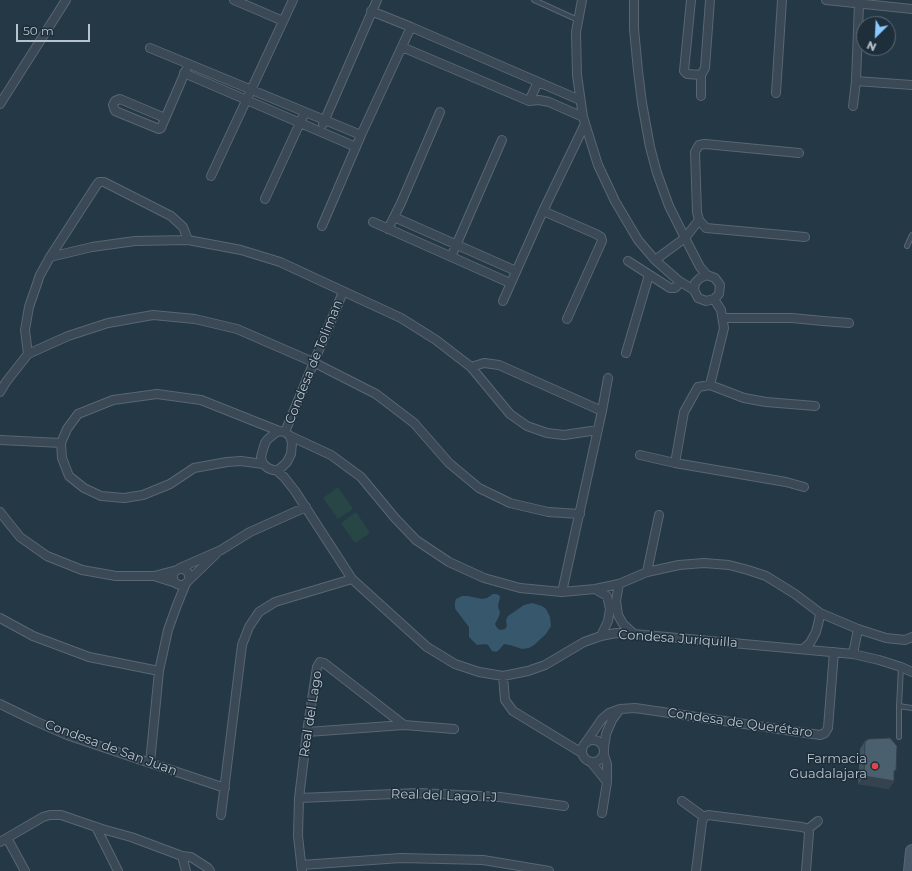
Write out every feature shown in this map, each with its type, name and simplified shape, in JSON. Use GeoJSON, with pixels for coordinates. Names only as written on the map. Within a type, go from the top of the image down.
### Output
{"type":"FeatureCollection","features":[{"type":"Feature","properties":{"kind":"main road"},"geometry":{"type":"LineString","coordinates":[[910,871],[912,851]]}},
{"type":"Feature","properties":{"kind":"street"},"geometry":{"type":"LineString","coordinates":[[0,104],[3,91],[66,0]]}},
{"type":"Feature","properties":{"kind":"street"},"geometry":{"type":"LineString","coordinates":[[234,0],[283,21]]}},
{"type":"Feature","properties":{"kind":"street"},"geometry":{"type":"LineString","coordinates":[[211,176],[293,0]]}},
{"type":"Feature","properties":{"kind":"street"},"geometry":{"type":"LineString","coordinates":[[320,132],[377,0]]}},
{"type":"Feature","properties":{"kind":"street"},"geometry":{"type":"LineString","coordinates":[[582,0],[576,32],[577,75],[584,120],[598,165],[615,201],[638,240],[655,260],[679,281],[694,290],[698,298],[706,301],[714,300],[719,294],[720,286],[715,278],[708,276],[700,278],[695,283],[694,290]]}},
{"type":"Feature","properties":{"kind":"street"},"geometry":{"type":"LineString","coordinates":[[634,0],[634,29],[639,77],[650,147],[657,173],[667,199],[700,267],[708,276]]}},
{"type":"Feature","properties":{"kind":"street"},"geometry":{"type":"LineString","coordinates":[[691,0],[684,71],[688,74],[702,75]]}},
{"type":"Feature","properties":{"kind":"street"},"geometry":{"type":"LineString","coordinates":[[701,96],[702,75],[705,68],[710,0]]}},
{"type":"Feature","properties":{"kind":"street"},"geometry":{"type":"LineString","coordinates":[[776,93],[782,0]]}},
{"type":"Feature","properties":{"kind":"street"},"geometry":{"type":"LineString","coordinates":[[826,0],[860,4],[887,3],[912,9]]}},
{"type":"Feature","properties":{"kind":"street"},"geometry":{"type":"LineString","coordinates":[[853,106],[856,81],[860,4]]}},
{"type":"Feature","properties":{"kind":"street"},"geometry":{"type":"LineString","coordinates":[[371,11],[580,100]]}},
{"type":"Feature","properties":{"kind":"street"},"geometry":{"type":"LineString","coordinates":[[322,226],[361,135],[411,27]]}},
{"type":"Feature","properties":{"kind":"street"},"geometry":{"type":"LineString","coordinates":[[402,47],[529,101],[539,100],[549,102],[584,120]]}},
{"type":"Feature","properties":{"kind":"street"},"geometry":{"type":"LineString","coordinates":[[150,48],[361,135]]}},
{"type":"Feature","properties":{"kind":"street"},"geometry":{"type":"LineString","coordinates":[[165,118],[120,99],[115,101],[113,105],[115,111],[157,129],[161,128],[189,64]]}},
{"type":"Feature","properties":{"kind":"street"},"geometry":{"type":"LineString","coordinates":[[184,73],[356,147]]}},
{"type":"Feature","properties":{"kind":"street"},"geometry":{"type":"LineString","coordinates":[[856,81],[912,85]]}},
{"type":"Feature","properties":{"kind":"street"},"geometry":{"type":"LineString","coordinates":[[529,101],[538,82]]}},
{"type":"Feature","properties":{"kind":"street"},"geometry":{"type":"LineString","coordinates":[[265,199],[305,112]]}},
{"type":"Feature","properties":{"kind":"street"},"geometry":{"type":"LineString","coordinates":[[388,229],[440,112]]}},
{"type":"Feature","properties":{"kind":"street"},"geometry":{"type":"LineString","coordinates":[[503,301],[584,120]]}},
{"type":"Feature","properties":{"kind":"street"},"geometry":{"type":"LineString","coordinates":[[451,257],[502,140]]}},
{"type":"Feature","properties":{"kind":"street"},"geometry":{"type":"LineString","coordinates":[[799,153],[705,144],[699,145],[694,152],[697,212],[699,220],[706,228],[805,237]]}},
{"type":"Feature","properties":{"kind":"street"},"geometry":{"type":"LineString","coordinates":[[28,354],[24,330],[28,307],[40,276],[50,257],[99,182],[104,182],[170,216],[182,227],[188,240]]}},
{"type":"Feature","properties":{"kind":"street"},"geometry":{"type":"LineString","coordinates":[[544,211],[596,234],[601,237],[602,241],[568,320]]}},
{"type":"Feature","properties":{"kind":"street"},"geometry":{"type":"LineString","coordinates":[[394,217],[516,271]]}},
{"type":"Feature","properties":{"kind":"street"},"geometry":{"type":"LineString","coordinates":[[655,260],[685,238],[699,220]]}},
{"type":"Feature","properties":{"kind":"street"},"geometry":{"type":"LineString","coordinates":[[373,222],[510,283]]}},
{"type":"Feature","properties":{"kind":"street"},"geometry":{"type":"LineString","coordinates":[[50,257],[92,246],[135,241],[188,240],[241,250],[280,262],[401,318],[436,340],[472,367],[510,414],[527,426],[547,433],[564,435],[598,430]]}},
{"type":"Feature","properties":{"kind":"street"},"geometry":{"type":"LineString","coordinates":[[628,261],[670,288],[677,286],[679,281]]}},
{"type":"Feature","properties":{"kind":"street"},"geometry":{"type":"LineString","coordinates":[[626,353],[649,275]]}},
{"type":"Feature","properties":{"kind":"street","name":"Condesa de Toliman"},"geometry":{"type":"LineString","coordinates":[[285,433],[343,292]]}},
{"type":"Feature","properties":{"kind":"street"},"geometry":{"type":"LineString","coordinates":[[710,385],[724,328],[722,310],[714,300]]}},
{"type":"Feature","properties":{"kind":"street"},"geometry":{"type":"LineString","coordinates":[[0,392],[28,354],[68,336],[108,324],[153,315],[195,319],[237,329],[314,362],[376,394],[414,423],[449,463],[479,488],[510,503],[548,512],[580,514]]}},
{"type":"Feature","properties":{"kind":"street"},"geometry":{"type":"LineString","coordinates":[[723,318],[792,318],[823,322],[849,323]]}},
{"type":"Feature","properties":{"kind":"street"},"geometry":{"type":"LineString","coordinates":[[472,367],[484,363],[499,365],[602,411]]}},
{"type":"Feature","properties":{"kind":"street"},"geometry":{"type":"LineString","coordinates":[[562,592],[580,514],[608,378]]}},
{"type":"Feature","properties":{"kind":"street"},"geometry":{"type":"LineString","coordinates":[[675,463],[684,412],[698,387],[710,385],[744,398],[766,402],[815,406]]}},
{"type":"Feature","properties":{"kind":"street"},"geometry":{"type":"LineString","coordinates":[[0,440],[61,443],[67,429],[78,414],[113,400],[157,394],[201,400],[285,433],[331,455],[361,478],[416,540],[449,562],[484,578],[520,588],[562,592],[595,589],[619,584],[647,572],[679,565],[704,563],[729,565],[766,576],[795,594],[820,613],[858,629],[886,638],[905,640],[912,637]]}},
{"type":"Feature","properties":{"kind":"street"},"geometry":{"type":"LineString","coordinates":[[263,464],[261,457],[265,443],[274,434],[285,433]]}},
{"type":"Feature","properties":{"kind":"street"},"geometry":{"type":"LineString","coordinates":[[276,470],[283,466],[290,457],[292,447],[285,433]]}},
{"type":"Feature","properties":{"kind":"street","name":"Condesa Juriquilla"},"geometry":{"type":"LineString","coordinates":[[61,443],[62,458],[69,476],[84,488],[101,496],[124,498],[143,495],[170,484],[194,468],[227,462],[241,461],[263,464],[270,470],[276,470],[284,477],[295,491],[352,579],[427,646],[455,664],[479,672],[503,676],[528,671],[545,665],[584,642],[616,633],[853,654],[901,666],[912,672]]}},
{"type":"Feature","properties":{"kind":"street"},"geometry":{"type":"LineString","coordinates":[[640,455],[675,463],[786,482],[804,487]]}},
{"type":"Feature","properties":{"kind":"street"},"geometry":{"type":"LineString","coordinates":[[154,576],[178,569],[221,550],[250,532],[306,507]]}},
{"type":"Feature","properties":{"kind":"street"},"geometry":{"type":"LineString","coordinates":[[0,512],[20,537],[47,556],[82,570],[116,576],[154,576],[182,583]]}},
{"type":"Feature","properties":{"kind":"street"},"geometry":{"type":"LineString","coordinates":[[647,572],[659,515]]}},
{"type":"Feature","properties":{"kind":"street"},"geometry":{"type":"LineString","coordinates":[[182,583],[221,550]]}},
{"type":"Feature","properties":{"kind":"street"},"geometry":{"type":"LineString","coordinates":[[150,763],[159,671],[168,630],[177,605],[182,583],[189,576],[189,573],[185,569],[178,569],[173,574],[174,580],[182,583]]}},
{"type":"Feature","properties":{"kind":"street"},"geometry":{"type":"LineString","coordinates":[[222,815],[242,645],[249,627],[260,612],[275,602],[352,579]]}},
{"type":"Feature","properties":{"kind":"street"},"geometry":{"type":"LineString","coordinates":[[619,584],[616,601],[618,614],[623,624],[634,634]]}},
{"type":"Feature","properties":{"kind":"street"},"geometry":{"type":"LineString","coordinates":[[595,589],[606,596],[610,609],[608,621],[601,636]]}},
{"type":"Feature","properties":{"kind":"street"},"geometry":{"type":"LineString","coordinates":[[803,649],[810,643],[816,632],[820,613]]}},
{"type":"Feature","properties":{"kind":"street"},"geometry":{"type":"LineString","coordinates":[[0,618],[33,636],[89,657],[159,671]]}},
{"type":"Feature","properties":{"kind":"street"},"geometry":{"type":"LineString","coordinates":[[853,654],[858,629]]}},
{"type":"Feature","properties":{"kind":"street","name":"Condesa de Querétaro"},"geometry":{"type":"LineString","coordinates":[[586,742],[602,719],[609,713],[620,709],[635,708],[820,735],[825,733],[828,728],[834,652]]}},
{"type":"Feature","properties":{"kind":"street","name":"Real del Lago"},"geometry":{"type":"LineString","coordinates":[[302,868],[298,836],[299,798],[307,732],[318,666],[320,662],[324,663],[404,725]]}},
{"type":"Feature","properties":{"kind":"street"},"geometry":{"type":"LineString","coordinates":[[503,676],[505,700],[513,711],[582,754],[591,762],[607,782]]}},
{"type":"Feature","properties":{"kind":"street","name":"Condesa de San Juan"},"geometry":{"type":"LineString","coordinates":[[0,704],[35,721],[67,734],[225,788]]}},
{"type":"Feature","properties":{"kind":"street"},"geometry":{"type":"LineString","coordinates":[[591,762],[601,760],[604,752],[606,734],[612,720],[620,709]]}},
{"type":"Feature","properties":{"kind":"street"},"geometry":{"type":"LineString","coordinates":[[307,732],[404,725],[454,729]]}},
{"type":"Feature","properties":{"kind":"street"},"geometry":{"type":"LineString","coordinates":[[582,754],[582,749],[586,742],[590,740],[597,740],[603,745],[607,764],[607,782],[602,813]]}},
{"type":"Feature","properties":{"kind":"street","name":"Real del Lago I-J"},"geometry":{"type":"LineString","coordinates":[[299,798],[419,793],[500,798],[564,806]]}},
{"type":"Feature","properties":{"kind":"street"},"geometry":{"type":"LineString","coordinates":[[682,801],[704,817]]}},
{"type":"Feature","properties":{"kind":"street"},"geometry":{"type":"LineString","coordinates":[[25,871],[3,840],[43,817],[50,815],[61,815],[132,837],[182,856],[192,857],[210,871]]}},
{"type":"Feature","properties":{"kind":"street"},"geometry":{"type":"LineString","coordinates":[[704,817],[708,815],[808,829]]}},
{"type":"Feature","properties":{"kind":"street"},"geometry":{"type":"LineString","coordinates":[[696,871],[702,822],[704,817]]}},
{"type":"Feature","properties":{"kind":"street"},"geometry":{"type":"LineString","coordinates":[[808,829],[818,821]]}},
{"type":"Feature","properties":{"kind":"street"},"geometry":{"type":"LineString","coordinates":[[96,827],[118,871]]}},
{"type":"Feature","properties":{"kind":"street"},"geometry":{"type":"LineString","coordinates":[[806,871],[809,834],[808,829]]}},
{"type":"Feature","properties":{"kind":"street"},"geometry":{"type":"LineString","coordinates":[[182,856],[186,871]]}},
{"type":"Feature","properties":{"kind":"street"},"geometry":{"type":"LineString","coordinates":[[302,868],[401,858],[483,860],[549,871]]}},
{"type":"Feature","properties":{"kind":"lane"},"geometry":{"type":"LineString","coordinates":[[534,0],[578,20]]}},
{"type":"Feature","properties":{"kind":"lane"},"geometry":{"type":"LineString","coordinates":[[907,246],[912,236]]}},
{"type":"Feature","properties":{"kind":"lane"},"geometry":{"type":"LineString","coordinates":[[899,737],[901,666]]}},
{"type":"Feature","properties":{"kind":"lane"},"geometry":{"type":"LineString","coordinates":[[899,706],[912,708]]}},
{"type":"Feature","properties":{"kind":"green space"},"geometry":{"type":"Polygon","coordinates":[[[338,487],[353,509],[338,519],[323,498],[338,487]]]}},
{"type":"Feature","properties":{"kind":"green space"},"geometry":{"type":"Polygon","coordinates":[[[356,512],[370,533],[355,543],[341,523],[356,512]]]}},
{"type":"Feature","properties":{"kind":"water"},"geometry":{"type":"Polygon","coordinates":[[[493,594],[499,595],[500,597],[498,606],[500,613],[495,624],[497,628],[500,630],[505,629],[507,626],[506,620],[508,616],[524,605],[532,603],[546,609],[550,617],[551,626],[546,634],[529,648],[522,649],[504,644],[496,652],[492,651],[486,644],[477,645],[469,637],[469,627],[456,610],[455,602],[456,599],[462,596],[482,599],[493,594]]]}},
{"type":"Feature","properties":{"kind":"building","name":"Farmacia Guadalajara"},"geometry":{"type":"Polygon","coordinates":[[[890,738],[897,746],[894,781],[864,776],[865,741],[869,739],[890,738]]]}},
{"type":"Feature","properties":{"kind":"place","name":"Farmacia Guadalajara"},"geometry":{"type":"Point","coordinates":[875,766]}}]}
